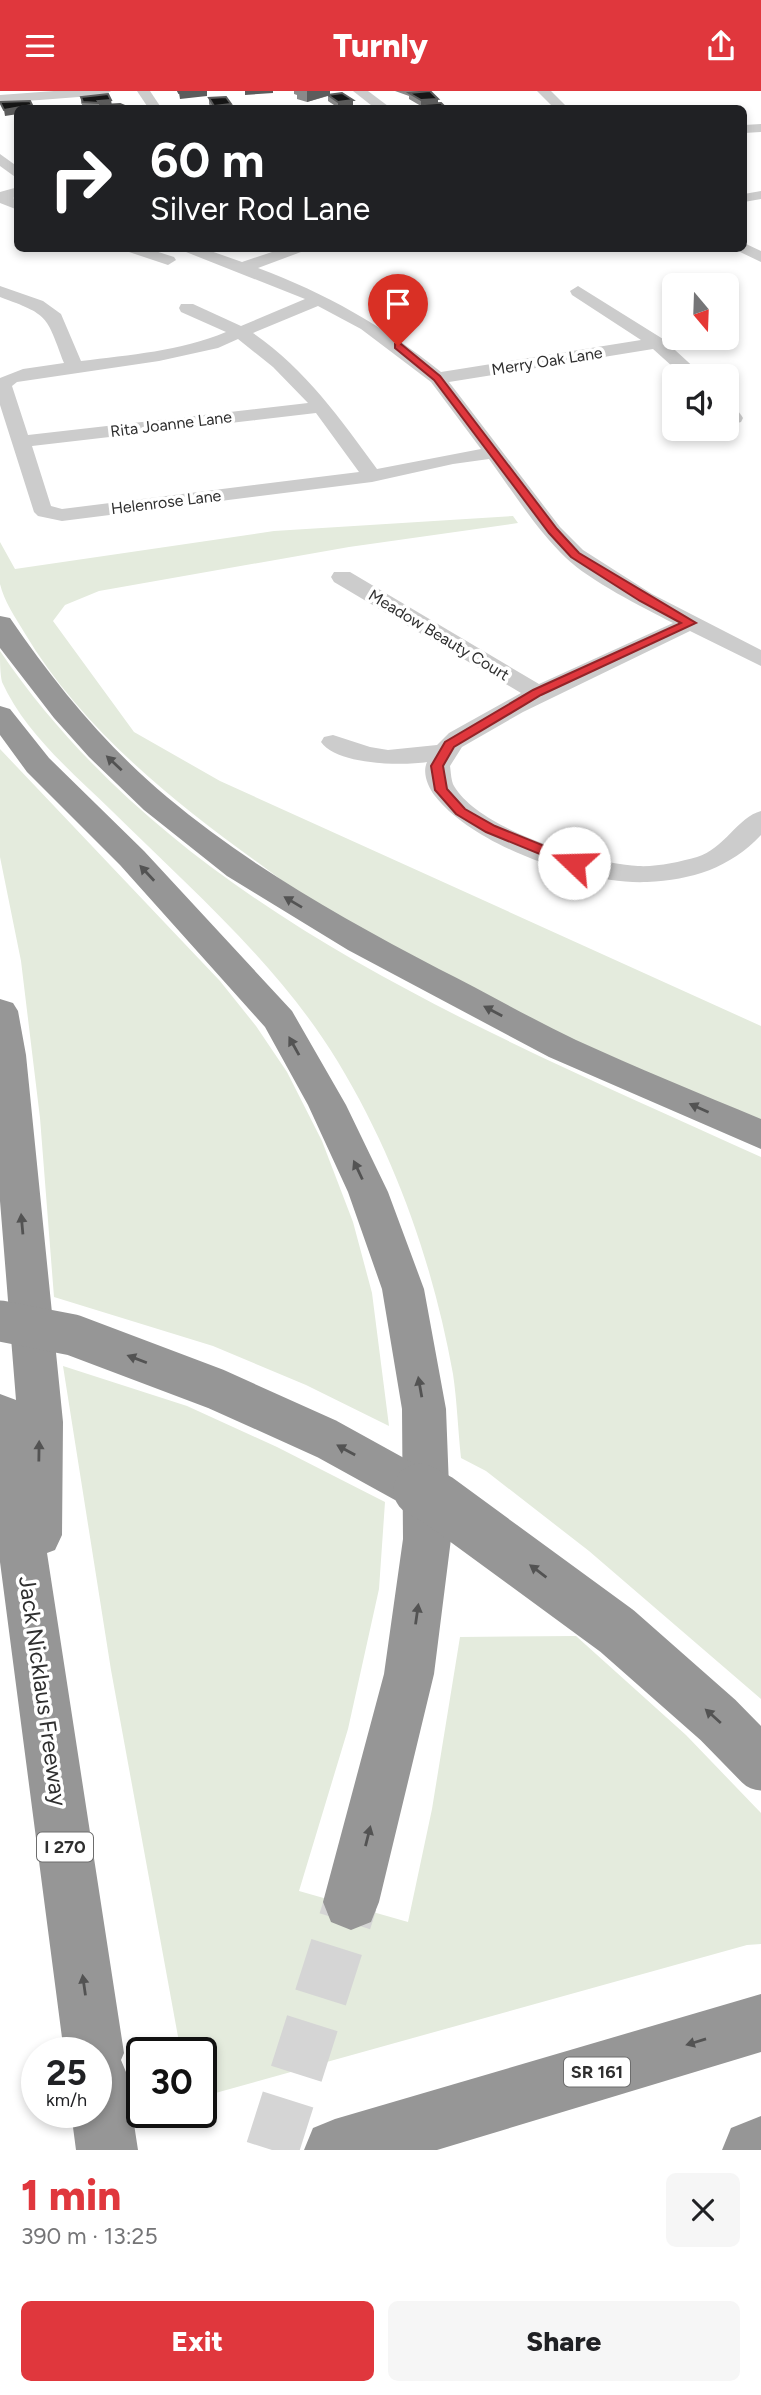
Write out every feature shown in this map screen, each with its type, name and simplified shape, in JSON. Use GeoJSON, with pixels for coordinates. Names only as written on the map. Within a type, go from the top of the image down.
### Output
{"type":"FeatureCollection","features":[{"type":"Feature","properties":{"kind":"highway"},"geometry":{"type":"LineString","coordinates":[[0,624],[9,641],[64,712],[100,751],[155,803],[239,869],[360,942],[562,1048],[761,1135]]}},
{"type":"Feature","properties":{"kind":"highway"},"geometry":{"type":"LineString","coordinates":[[0,715],[38,765],[132,858],[279,1020],[327,1105],[368,1192],[403,1289],[424,1409],[427,1539],[409,1675],[351,1902]]}},
{"type":"Feature","properties":{"kind":"highway"},"geometry":{"type":"LineString","coordinates":[[0,1011],[7,1055],[40,1422],[37,1642]]}},
{"type":"Feature","properties":{"kind":"highway"},"geometry":{"type":"LineString","coordinates":[[0,1321],[74,1335],[216,1388],[327,1439],[438,1500],[617,1631],[718,1720],[761,1764]]}},
{"type":"Feature","properties":{"kind":"highway","name":"Jack Nicklaus Freeway"},"geometry":{"type":"LineString","coordinates":[[0,1412],[37,1642],[92,2037]]}},
{"type":"Feature","properties":{"kind":"highway","name":"SR 161"},"geometry":{"type":"LineString","coordinates":[[335,2150],[761,2023]]}},
{"type":"Feature","properties":{"kind":"highway"},"geometry":{"type":"LineString","coordinates":[[104,2128],[107,2150]]}},
{"type":"Feature","properties":{"kind":"highway"},"geometry":{"type":"LineString","coordinates":[[753,2150],[761,2147]]}},
{"type":"Feature","properties":{"kind":"street"},"geometry":{"type":"LineString","coordinates":[[0,99],[105,91]]}},
{"type":"Feature","properties":{"kind":"street"},"geometry":{"type":"LineString","coordinates":[[359,91],[380,105]]}},
{"type":"Feature","properties":{"kind":"street"},"geometry":{"type":"LineString","coordinates":[[543,91],[559,105]]}},
{"type":"Feature","properties":{"kind":"street"},"geometry":{"type":"LineString","coordinates":[[0,158],[14,171]]}},
{"type":"Feature","properties":{"kind":"street"},"geometry":{"type":"LineString","coordinates":[[14,192],[1,197],[14,204]]}},
{"type":"Feature","properties":{"kind":"street"},"geometry":{"type":"LineString","coordinates":[[144,252],[168,260]]}},
{"type":"Feature","properties":{"kind":"street"},"geometry":{"type":"LineString","coordinates":[[201,252],[320,299],[378,332],[437,378],[536,510],[575,555],[644,599],[761,659]]}},
{"type":"Feature","properties":{"kind":"street"},"geometry":{"type":"LineString","coordinates":[[244,267],[286,252]]}},
{"type":"Feature","properties":{"kind":"street"},"geometry":{"type":"LineString","coordinates":[[578,291],[657,343],[680,364]]}},
{"type":"Feature","properties":{"kind":"street"},"geometry":{"type":"LineString","coordinates":[[0,292],[37,305],[54,318],[74,367],[159,356],[212,344],[320,299]]}},
{"type":"Feature","properties":{"kind":"street"},"geometry":{"type":"LineString","coordinates":[[187,308],[240,332],[291,373],[323,407],[372,476]]}},
{"type":"Feature","properties":{"kind":"street","name":"Merry Oak Lane"},"geometry":{"type":"LineString","coordinates":[[437,378],[657,343]]}},
{"type":"Feature","properties":{"kind":"street","name":"Helenrose Lane"},"geometry":{"type":"LineString","coordinates":[[74,367],[23,374],[6,380],[3,385],[41,508],[52,515],[372,476],[453,458],[494,453]]}},
{"type":"Feature","properties":{"kind":"street","name":"Rita Joanne Lane"},"geometry":{"type":"LineString","coordinates":[[19,442],[323,407]]}},
{"type":"Feature","properties":{"kind":"street","name":"Meadow Beauty Court"},"geometry":{"type":"LineString","coordinates":[[342,577],[537,693]]}},
{"type":"Feature","properties":{"kind":"street"},"geometry":{"type":"LineString","coordinates":[[690,623],[537,693],[449,745],[437,766],[441,790],[460,811],[491,829],[574,863],[646,874],[713,861],[742,841],[761,819]]}},
{"type":"Feature","properties":{"kind":"street"},"geometry":{"type":"LineString","coordinates":[[333,742],[356,751],[401,760],[446,751]]}},
{"type":"Feature","properties":{"kind":"shaded area"},"geometry":{"type":"Polygon","coordinates":[[[513,516],[518,523],[349,547],[99,591],[65,605],[53,621],[134,732],[220,781],[761,1026],[761,1124],[437,976],[360,934],[298,892],[165,791],[103,733],[74,702],[48,668],[10,609],[0,584],[0,542],[15,569],[274,531],[513,516]]]}},
{"type":"Feature","properties":{"kind":"shaded area"},"geometry":{"type":"Polygon","coordinates":[[[0,651],[72,742],[155,822],[246,892],[344,954],[446,1010],[761,1157],[761,1699],[589,1551],[486,1471],[461,1458],[453,1374],[435,1292],[395,1174],[359,1098],[315,1027],[262,961],[203,899],[66,767],[23,718],[2,682],[0,651]]]}},
{"type":"Feature","properties":{"kind":"shaded area"},"geometry":{"type":"Polygon","coordinates":[[[0,749],[220,981],[256,1026],[287,1072],[322,1141],[353,1222],[372,1293],[389,1426],[306,1385],[213,1346],[54,1297],[40,1118],[21,961],[0,857],[0,749]]]}},
{"type":"Feature","properties":{"kind":"shaded area"},"geometry":{"type":"Polygon","coordinates":[[[63,1366],[187,1406],[277,1447],[385,1502],[379,1589],[348,1729],[299,1891],[408,1922],[432,1809],[460,1637],[576,1636],[686,1735],[761,1813],[761,1944],[747,1945],[217,2093],[217,2037],[178,2037],[111,1670],[63,1366]]]}},
{"type":"Feature","properties":{"kind":"building"},"geometry":{"type":"Polygon","coordinates":[[[430,91],[438,99],[421,100],[409,93],[430,91]]]}},
{"type":"Feature","properties":{"kind":"building"},"geometry":{"type":"Polygon","coordinates":[[[342,93],[353,100],[338,102],[328,95],[342,93]]]}},
{"type":"Feature","properties":{"kind":"building"},"geometry":{"type":"Polygon","coordinates":[[[108,94],[111,100],[98,101],[100,103],[83,102],[81,97],[108,94]]]}},
{"type":"Feature","properties":{"kind":"building"},"geometry":{"type":"Polygon","coordinates":[[[226,97],[231,104],[213,105],[209,98],[226,97]]]}},
{"type":"Feature","properties":{"kind":"building"},"geometry":{"type":"Polygon","coordinates":[[[30,101],[32,105],[14,105],[14,108],[4,110],[0,102],[30,101]]]}},
{"type":"Feature","properties":{"kind":"tunnel"},"geometry":{"type":"LineString","coordinates":[[272,2150],[351,1902]]}},
{"type":"Feature","properties":{"kind":"route"},"geometry":{"type":"LineString","coordinates":[[398,346],[437,378],[553,531],[575,555],[644,599],[690,623],[537,693],[449,745],[437,766],[441,790],[460,811],[491,829],[574,863]]}}]}
